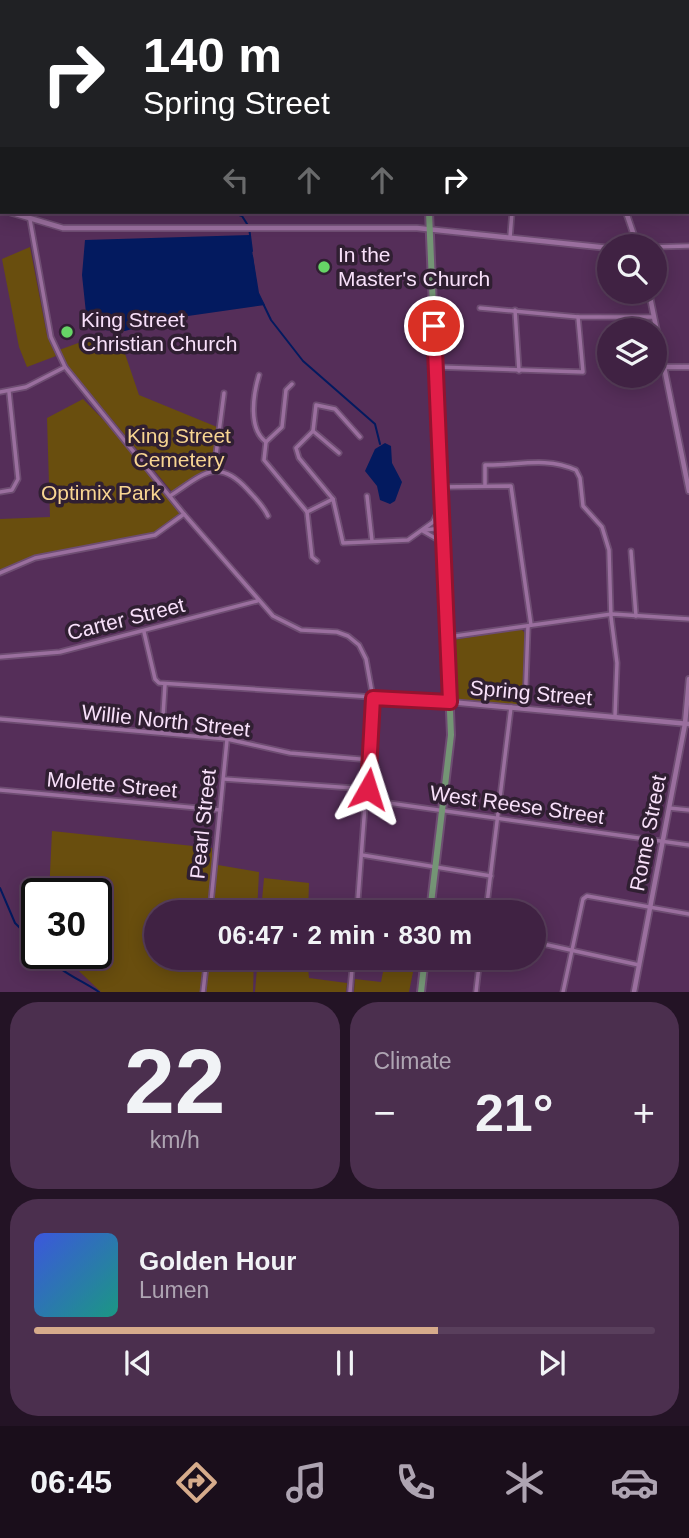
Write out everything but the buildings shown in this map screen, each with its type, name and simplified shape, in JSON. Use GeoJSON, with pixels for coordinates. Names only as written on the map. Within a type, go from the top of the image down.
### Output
{"type":"FeatureCollection","features":[{"type":"Feature","properties":{"kind":"main road"},"geometry":{"type":"LineString","coordinates":[[429,214],[451,735],[431,900]]}},
{"type":"Feature","properties":{"kind":"main road"},"geometry":{"type":"LineString","coordinates":[[421,992],[424,970]]}},
{"type":"Feature","properties":{"kind":"street"},"geometry":{"type":"LineString","coordinates":[[14,214],[30,220],[73,228],[429,228],[597,247]]}},
{"type":"Feature","properties":{"kind":"street"},"geometry":{"type":"LineString","coordinates":[[510,237],[512,214]]}},
{"type":"Feature","properties":{"kind":"street"},"geometry":{"type":"LineString","coordinates":[[627,214],[634,234]]}},
{"type":"Feature","properties":{"kind":"street"},"geometry":{"type":"LineString","coordinates":[[30,220],[51,337],[65,367],[258,601],[286,624],[301,629],[337,632],[359,645],[366,659],[373,698],[371,760],[358,900]]}},
{"type":"Feature","properties":{"kind":"street"},"geometry":{"type":"LineString","coordinates":[[667,247],[689,246]]}},
{"type":"Feature","properties":{"kind":"street"},"geometry":{"type":"LineString","coordinates":[[480,308],[578,317],[654,317],[651,304]]}},
{"type":"Feature","properties":{"kind":"street"},"geometry":{"type":"LineString","coordinates":[[515,310],[519,371]]}},
{"type":"Feature","properties":{"kind":"street"},"geometry":{"type":"LineString","coordinates":[[436,368],[583,372],[578,317]]}},
{"type":"Feature","properties":{"kind":"street"},"geometry":{"type":"LineString","coordinates":[[0,393],[45,379],[65,367]]}},
{"type":"Feature","properties":{"kind":"street"},"geometry":{"type":"LineString","coordinates":[[667,367],[689,367]]}},
{"type":"Feature","properties":{"kind":"street"},"geometry":{"type":"LineString","coordinates":[[667,372],[689,491]]}},
{"type":"Feature","properties":{"kind":"street"},"geometry":{"type":"LineString","coordinates":[[259,375],[254,421],[256,432],[266,442],[266,465],[307,512],[312,557],[317,561]]}},
{"type":"Feature","properties":{"kind":"street"},"geometry":{"type":"LineString","coordinates":[[266,442],[282,427],[286,390],[292,384]]}},
{"type":"Feature","properties":{"kind":"street"},"geometry":{"type":"LineString","coordinates":[[0,492],[12,490],[18,479],[9,392]]}},
{"type":"Feature","properties":{"kind":"street"},"geometry":{"type":"LineString","coordinates":[[214,470],[224,393]]}},
{"type":"Feature","properties":{"kind":"street"},"geometry":{"type":"LineString","coordinates":[[360,437],[335,409],[316,405],[313,431],[296,448],[297,453],[333,499],[343,543],[408,540],[424,531],[443,527]]}},
{"type":"Feature","properties":{"kind":"street"},"geometry":{"type":"LineString","coordinates":[[313,431],[339,453]]}},
{"type":"Feature","properties":{"kind":"street"},"geometry":{"type":"LineString","coordinates":[[485,485],[485,465],[540,461],[576,470],[580,478],[583,506],[602,527],[607,539],[617,663],[615,716]]}},
{"type":"Feature","properties":{"kind":"street"},"geometry":{"type":"LineString","coordinates":[[170,496],[214,470],[228,471],[268,516]]}},
{"type":"Feature","properties":{"kind":"street"},"geometry":{"type":"LineString","coordinates":[[440,487],[511,486],[529,625],[525,709]]}},
{"type":"Feature","properties":{"kind":"street"},"geometry":{"type":"LineString","coordinates":[[367,496],[372,541]]}},
{"type":"Feature","properties":{"kind":"street"},"geometry":{"type":"LineString","coordinates":[[307,512],[333,499]]}},
{"type":"Feature","properties":{"kind":"street"},"geometry":{"type":"LineString","coordinates":[[424,531],[441,506]]}},
{"type":"Feature","properties":{"kind":"street"},"geometry":{"type":"LineString","coordinates":[[0,573],[35,558],[155,535],[184,514]]}},
{"type":"Feature","properties":{"kind":"street"},"geometry":{"type":"LineString","coordinates":[[424,531],[443,544]]}},
{"type":"Feature","properties":{"kind":"street"},"geometry":{"type":"LineString","coordinates":[[631,551],[636,616]]}},
{"type":"Feature","properties":{"kind":"street","name":"Carter Street"},"geometry":{"type":"LineString","coordinates":[[0,657],[60,652],[258,601]]}},
{"type":"Feature","properties":{"kind":"street"},"geometry":{"type":"LineString","coordinates":[[447,637],[612,614],[689,619]]}},
{"type":"Feature","properties":{"kind":"street"},"geometry":{"type":"LineString","coordinates":[[144,632],[155,679],[165,684],[162,733]]}},
{"type":"Feature","properties":{"kind":"street","name":"Rome Street"},"geometry":{"type":"LineString","coordinates":[[634,992],[649,905],[687,724],[689,679]]}},
{"type":"Feature","properties":{"kind":"street","name":"Spring Street"},"geometry":{"type":"LineString","coordinates":[[165,684],[450,702],[687,724]]}},
{"type":"Feature","properties":{"kind":"street"},"geometry":{"type":"LineString","coordinates":[[488,900],[511,707]]}},
{"type":"Feature","properties":{"kind":"street","name":"Willie North Street"},"geometry":{"type":"LineString","coordinates":[[0,719],[227,739],[290,753],[371,760]]}},
{"type":"Feature","properties":{"kind":"street","name":"Pearl Street"},"geometry":{"type":"LineString","coordinates":[[211,900],[227,739]]}},
{"type":"Feature","properties":{"kind":"street"},"geometry":{"type":"LineString","coordinates":[[224,779],[368,789]]}},
{"type":"Feature","properties":{"kind":"street","name":"Molette Street"},"geometry":{"type":"LineString","coordinates":[[0,790],[220,810]]}},
{"type":"Feature","properties":{"kind":"street","name":"West Reese Street"},"geometry":{"type":"LineString","coordinates":[[367,800],[689,845]]}},
{"type":"Feature","properties":{"kind":"street"},"geometry":{"type":"LineString","coordinates":[[669,808],[689,810]]}},
{"type":"Feature","properties":{"kind":"street"},"geometry":{"type":"LineString","coordinates":[[362,855],[491,876]]}},
{"type":"Feature","properties":{"kind":"street"},"geometry":{"type":"LineString","coordinates":[[563,992],[583,899],[587,896],[689,914]]}},
{"type":"Feature","properties":{"kind":"street"},"geometry":{"type":"LineString","coordinates":[[546,945],[639,965]]}},
{"type":"Feature","properties":{"kind":"street"},"geometry":{"type":"LineString","coordinates":[[204,992],[205,970]]}},
{"type":"Feature","properties":{"kind":"street"},"geometry":{"type":"LineString","coordinates":[[350,992],[352,970]]}},
{"type":"Feature","properties":{"kind":"street"},"geometry":{"type":"LineString","coordinates":[[476,992],[479,970]]}},
{"type":"Feature","properties":{"kind":"green space"},"geometry":{"type":"Polygon","coordinates":[[[30,247],[47,335],[56,356],[27,367],[19,347],[2,259],[30,247]]]}},
{"type":"Feature","properties":{"kind":"green space","name":"King Street Cemetery"},"geometry":{"type":"Polygon","coordinates":[[[92,338],[121,342],[139,395],[217,427],[212,468],[173,493],[65,363],[59,350],[92,338]]]}},
{"type":"Feature","properties":{"kind":"green space","name":"Optimix Park"},"geometry":{"type":"Polygon","coordinates":[[[83,399],[129,446],[184,514],[155,535],[35,558],[0,573],[0,519],[50,517],[47,418],[83,399]]]}},
{"type":"Feature","properties":{"kind":"green space"},"geometry":{"type":"Polygon","coordinates":[[[521,629],[525,633],[522,705],[457,699],[453,640],[521,629]]]}},
{"type":"Feature","properties":{"kind":"green space"},"geometry":{"type":"Polygon","coordinates":[[[52,831],[212,848],[212,864],[259,872],[258,900],[144,900],[144,970],[254,970],[253,992],[101,992],[77,969],[112,969],[112,878],[50,878],[52,831]]]}},
{"type":"Feature","properties":{"kind":"green space"},"geometry":{"type":"Polygon","coordinates":[[[264,878],[309,883],[308,900],[262,900],[264,878]]]}},
{"type":"Feature","properties":{"kind":"green space"},"geometry":{"type":"Polygon","coordinates":[[[257,970],[308,970],[309,978],[347,983],[346,992],[255,992],[257,970]]]}},
{"type":"Feature","properties":{"kind":"green space"},"geometry":{"type":"Polygon","coordinates":[[[383,970],[413,972],[409,992],[354,992],[355,979],[381,982],[383,970]]]}},
{"type":"Feature","properties":{"kind":"shaded area"},"geometry":{"type":"Polygon","coordinates":[[[250,235],[258,293],[265,305],[167,319],[125,331],[103,330],[93,326],[86,313],[82,275],[85,240],[250,235]]]}},
{"type":"Feature","properties":{"kind":"shaded area"},"geometry":{"type":"Polygon","coordinates":[[[385,443],[391,446],[392,463],[402,482],[395,501],[390,504],[380,500],[377,486],[365,471],[375,449],[385,443]]]}},
{"type":"Feature","properties":{"kind":"waterway"},"geometry":{"type":"LineString","coordinates":[[236,214],[242,216],[249,227],[252,251]]}},
{"type":"Feature","properties":{"kind":"waterway"},"geometry":{"type":"LineString","coordinates":[[252,256],[258,293],[271,320],[303,361],[375,424],[380,444]]}},
{"type":"Feature","properties":{"kind":"waterway"},"geometry":{"type":"LineString","coordinates":[[476,685],[491,691]]}},
{"type":"Feature","properties":{"kind":"waterway"},"geometry":{"type":"LineString","coordinates":[[0,888],[15,923],[21,929]]}},
{"type":"Feature","properties":{"kind":"waterway"},"geometry":{"type":"LineString","coordinates":[[61,969],[99,992]]}},
{"type":"Feature","properties":{"kind":"place","name":"In the Master's Church"},"geometry":{"type":"Point","coordinates":[324,267]}},
{"type":"Feature","properties":{"kind":"place","name":"King Street Christian Church"},"geometry":{"type":"Point","coordinates":[67,332]}},
{"type":"Feature","properties":{"kind":"route"},"geometry":{"type":"LineString","coordinates":[[368,789],[373,698],[450,702],[434,326]]}}]}
